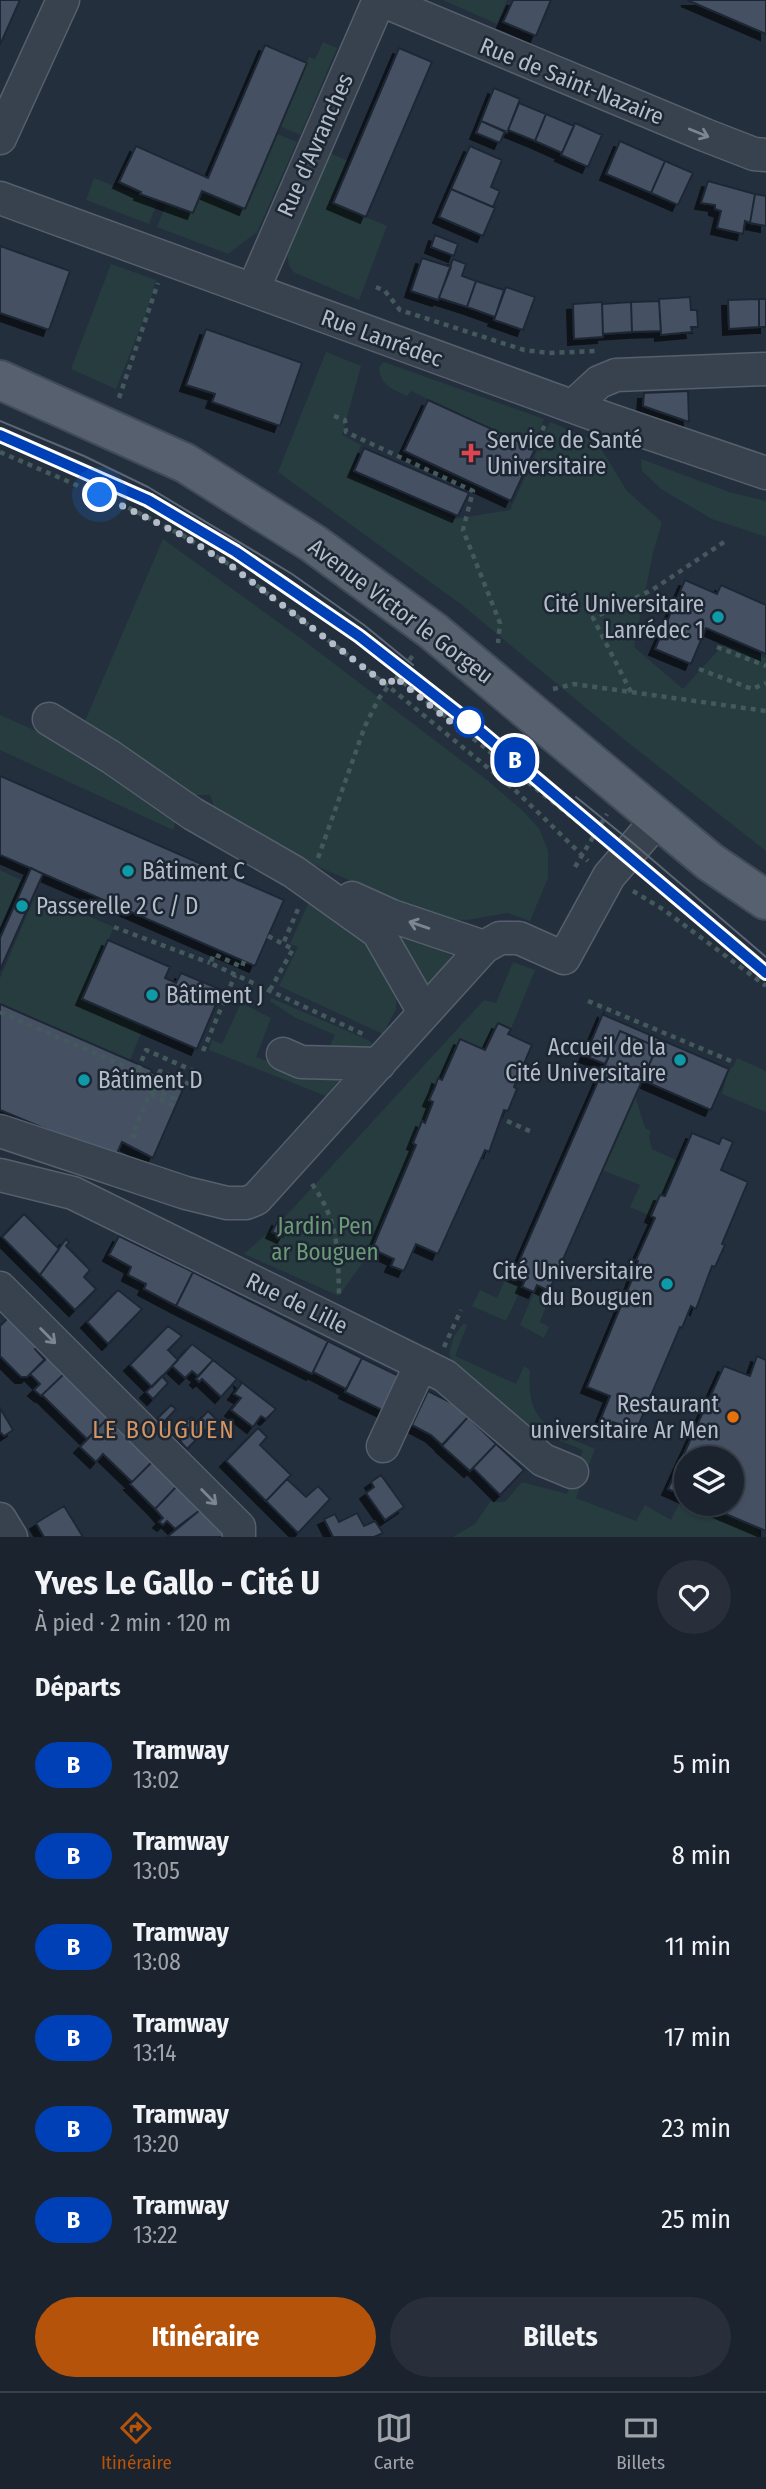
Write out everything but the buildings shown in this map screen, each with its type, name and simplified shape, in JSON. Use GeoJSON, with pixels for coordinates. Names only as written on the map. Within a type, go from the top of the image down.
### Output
{"type":"FeatureCollection","features":[{"type":"Feature","properties":{"kind":"main road","name":"Avenue Victor le Gorgeu"},"geometry":{"type":"LineString","coordinates":[[0,380],[185,463],[271,515],[433,631],[710,862],[766,900]]}},
{"type":"Feature","properties":{"kind":"street"},"geometry":{"type":"LineString","coordinates":[[0,138],[63,0]]}},
{"type":"Feature","properties":{"kind":"street","name":"Rue de Saint-Nazaire"},"geometry":{"type":"LineString","coordinates":[[380,0],[705,135],[754,154],[766,155]]}},
{"type":"Feature","properties":{"kind":"street","name":"Rue d'Avranches"},"geometry":{"type":"LineString","coordinates":[[253,290],[380,0]]}},
{"type":"Feature","properties":{"kind":"street","name":"Rue Lanrédec"},"geometry":{"type":"LineString","coordinates":[[0,198],[253,290],[561,411],[766,473]]}},
{"type":"Feature","properties":{"kind":"street"},"geometry":{"type":"LineString","coordinates":[[561,411],[598,382],[616,375],[766,369]]}},
{"type":"Feature","properties":{"kind":"street"},"geometry":{"type":"LineString","coordinates":[[49,719],[111,757],[193,814],[305,869],[392,916],[484,947]]}},
{"type":"Feature","properties":{"kind":"street"},"geometry":{"type":"LineString","coordinates":[[0,1131],[186,1193],[227,1203],[246,1203],[256,1199],[377,1052],[424,1012],[484,947],[500,938],[519,938],[564,958],[609,876],[657,819]]}},
{"type":"Feature","properties":{"kind":"street"},"geometry":{"type":"LineString","coordinates":[[305,869],[377,932],[424,1012]]}},
{"type":"Feature","properties":{"kind":"street"},"geometry":{"type":"LineString","coordinates":[[283,1054],[301,1062],[377,1052]]}},
{"type":"Feature","properties":{"kind":"street","name":"Rue de Lille"},"geometry":{"type":"LineString","coordinates":[[0,1175],[73,1194],[445,1376],[543,1460],[572,1472]]}},
{"type":"Feature","properties":{"kind":"street"},"geometry":{"type":"LineString","coordinates":[[0,1288],[239,1527],[239,1537]]}},
{"type":"Feature","properties":{"kind":"street"},"geometry":{"type":"LineString","coordinates":[[383,1446],[427,1367]]}},
{"type":"Feature","properties":{"kind":"street"},"geometry":{"type":"LineString","coordinates":[[0,1519],[11,1537]]}},
{"type":"Feature","properties":{"kind":"path"},"geometry":{"type":"LineString","coordinates":[[119,398],[160,278]]}},
{"type":"Feature","properties":{"kind":"path"},"geometry":{"type":"LineString","coordinates":[[376,287],[385,291],[400,310],[524,350],[549,353],[602,351]]}},
{"type":"Feature","properties":{"kind":"path"},"geometry":{"type":"LineString","coordinates":[[535,449],[561,411]]}},
{"type":"Feature","properties":{"kind":"path"},"geometry":{"type":"LineString","coordinates":[[334,416],[345,420],[346,432],[473,491],[463,530],[500,623],[498,643]]}},
{"type":"Feature","properties":{"kind":"path"},"geometry":{"type":"LineString","coordinates":[[0,452],[125,506],[182,535],[230,565],[388,686],[515,790],[582,855],[609,876],[664,910],[766,986]]}},
{"type":"Feature","properties":{"kind":"path"},"geometry":{"type":"LineString","coordinates":[[631,692],[593,618],[652,590],[724,542]]}},
{"type":"Feature","properties":{"kind":"path"},"geometry":{"type":"LineString","coordinates":[[717,647],[766,666]]}},
{"type":"Feature","properties":{"kind":"path"},"geometry":{"type":"LineString","coordinates":[[305,869],[379,698],[413,655]]}},
{"type":"Feature","properties":{"kind":"path"},"geometry":{"type":"LineString","coordinates":[[699,669],[752,689],[766,683]]}},
{"type":"Feature","properties":{"kind":"path"},"geometry":{"type":"LineString","coordinates":[[395,677],[594,835]]}},
{"type":"Feature","properties":{"kind":"path"},"geometry":{"type":"LineString","coordinates":[[553,689],[574,684],[766,712]]}},
{"type":"Feature","properties":{"kind":"path"},"geometry":{"type":"LineString","coordinates":[[575,867],[610,808]]}},
{"type":"Feature","properties":{"kind":"path"},"geometry":{"type":"LineString","coordinates":[[283,944],[296,915]]}},
{"type":"Feature","properties":{"kind":"path"},"geometry":{"type":"LineString","coordinates":[[114,927],[210,963],[270,990],[377,1052]]}},
{"type":"Feature","properties":{"kind":"path"},"geometry":{"type":"LineString","coordinates":[[268,936],[293,949],[270,990]]}},
{"type":"Feature","properties":{"kind":"path"},"geometry":{"type":"LineString","coordinates":[[210,963],[214,954],[242,967],[244,961]]}},
{"type":"Feature","properties":{"kind":"path"},"geometry":{"type":"LineString","coordinates":[[203,1051],[236,975]]}},
{"type":"Feature","properties":{"kind":"path"},"geometry":{"type":"LineString","coordinates":[[588,1001],[731,1062]]}},
{"type":"Feature","properties":{"kind":"path"},"geometry":{"type":"LineString","coordinates":[[0,1012],[156,1080],[132,1135],[139,1138],[134,1136],[138,1126],[150,1096],[157,1079],[160,1071],[189,1084]]}},
{"type":"Feature","properties":{"kind":"path"},"geometry":{"type":"LineString","coordinates":[[642,1031],[644,1025]]}},
{"type":"Feature","properties":{"kind":"path"},"geometry":{"type":"LineString","coordinates":[[138,1070],[146,1050],[194,1071]]}},
{"type":"Feature","properties":{"kind":"path"},"geometry":{"type":"LineString","coordinates":[[150,1096],[172,1105],[175,1099],[152,1089]]}},
{"type":"Feature","properties":{"kind":"path"},"geometry":{"type":"LineString","coordinates":[[507,1121],[534,1133]]}},
{"type":"Feature","properties":{"kind":"path"},"geometry":{"type":"LineString","coordinates":[[312,1184],[321,1196],[336,1231],[339,1296],[330,1319]]}},
{"type":"Feature","properties":{"kind":"path"},"geometry":{"type":"LineString","coordinates":[[427,1367],[461,1310]]}},
{"type":"Feature","properties":{"kind":"green space"},"geometry":{"type":"Polygon","coordinates":[[[443,0],[507,0],[497,24],[443,0]]]}},
{"type":"Feature","properties":{"kind":"green space"},"geometry":{"type":"Polygon","coordinates":[[[323,42],[337,48],[300,135],[280,126],[309,57],[315,59],[323,42]]]}},
{"type":"Feature","properties":{"kind":"green space"},"geometry":{"type":"Polygon","coordinates":[[[277,134],[297,142],[257,232],[228,254],[157,227],[166,205],[169,207],[171,204],[192,213],[202,191],[245,209],[277,134]]]}},
{"type":"Feature","properties":{"kind":"green space"},"geometry":{"type":"Polygon","coordinates":[[[330,153],[348,161],[331,202],[387,226],[359,300],[293,272],[287,256],[330,153]]]}},
{"type":"Feature","properties":{"kind":"green space"},"geometry":{"type":"Polygon","coordinates":[[[94,178],[157,203],[149,224],[86,200],[94,178]]]}},
{"type":"Feature","properties":{"kind":"green space"},"geometry":{"type":"Polygon","coordinates":[[[111,264],[156,280],[148,308],[116,389],[71,369],[111,264]]]}},
{"type":"Feature","properties":{"kind":"green space"},"geometry":{"type":"Polygon","coordinates":[[[326,352],[361,366],[342,435],[361,445],[349,475],[453,519],[510,510],[550,422],[597,442],[627,491],[662,522],[634,647],[683,689],[724,644],[766,658],[766,851],[626,741],[462,605],[278,472],[326,352]]]}},
{"type":"Feature","properties":{"kind":"green space"},"geometry":{"type":"Polygon","coordinates":[[[384,362],[544,419],[532,448],[411,391],[407,396],[392,388],[384,382],[380,373],[379,367],[384,362]]]}},
{"type":"Feature","properties":{"kind":"green space"},"geometry":{"type":"Polygon","coordinates":[[[641,459],[729,492],[766,501],[766,537],[712,519],[661,489],[642,471],[641,459]]]}},
{"type":"Feature","properties":{"kind":"green space"},"geometry":{"type":"Polygon","coordinates":[[[163,539],[303,640],[487,780],[523,811],[540,830],[548,851],[548,878],[530,921],[508,913],[467,920],[439,919],[312,864],[216,812],[210,795],[194,795],[85,721],[163,539]]]}},
{"type":"Feature","properties":{"kind":"green space"},"geometry":{"type":"Polygon","coordinates":[[[0,715],[50,737],[178,812],[173,830],[0,750],[0,715]]]}},
{"type":"Feature","properties":{"kind":"green space"},"geometry":{"type":"Polygon","coordinates":[[[0,870],[21,880],[0,928],[0,870]]]}},
{"type":"Feature","properties":{"kind":"green space"},"geometry":{"type":"Polygon","coordinates":[[[36,894],[114,927],[82,999],[144,1026],[130,1060],[0,1004],[0,978],[36,894]]]}},
{"type":"Feature","properties":{"kind":"green space"},"geometry":{"type":"Polygon","coordinates":[[[312,895],[348,919],[397,983],[396,1009],[383,1034],[279,986],[298,947],[290,944],[312,895]]]}},
{"type":"Feature","properties":{"kind":"green space"},"geometry":{"type":"Polygon","coordinates":[[[387,925],[459,959],[424,995],[387,925]]]}},
{"type":"Feature","properties":{"kind":"green space","name":"Jardin Pen ar Bouguen"},"geometry":{"type":"Polygon","coordinates":[[[513,962],[535,970],[511,1029],[498,1023],[485,1050],[460,1039],[442,1080],[438,1079],[429,1100],[433,1102],[425,1123],[421,1121],[413,1143],[416,1145],[372,1249],[339,1296],[244,1254],[285,1217],[484,1000],[496,1003],[513,962]]]}},
{"type":"Feature","properties":{"kind":"green space"},"geometry":{"type":"Polygon","coordinates":[[[271,998],[374,1045],[365,1053],[326,1054],[335,1035],[294,1017],[270,1001],[271,998]]]}},
{"type":"Feature","properties":{"kind":"green space"},"geometry":{"type":"Polygon","coordinates":[[[241,1003],[271,1018],[256,1057],[288,1069],[346,1072],[326,1096],[209,1050],[212,1040],[222,1044],[241,1003]]]}},
{"type":"Feature","properties":{"kind":"green space"},"geometry":{"type":"Polygon","coordinates":[[[737,1058],[766,1071],[766,1112],[722,1094],[729,1069],[737,1058]]]}},
{"type":"Feature","properties":{"kind":"green space"},"geometry":{"type":"Polygon","coordinates":[[[635,1096],[645,1128],[651,1131],[649,1137],[652,1149],[680,1162],[665,1196],[660,1195],[651,1216],[630,1207],[640,1185],[602,1170],[635,1096]]]}},
{"type":"Feature","properties":{"kind":"green space"},"geometry":{"type":"Polygon","coordinates":[[[508,1273],[525,1280],[506,1321],[472,1306],[480,1290],[497,1298],[508,1273]]]}},
{"type":"Feature","properties":{"kind":"green space"},"geometry":{"type":"Polygon","coordinates":[[[537,1285],[552,1292],[540,1322],[549,1327],[544,1338],[520,1325],[537,1285]]]}},
{"type":"Feature","properties":{"kind":"green space"},"geometry":{"type":"Polygon","coordinates":[[[463,1324],[467,1325],[455,1356],[516,1384],[524,1366],[530,1370],[532,1402],[544,1423],[595,1449],[576,1498],[636,1521],[645,1505],[671,1520],[674,1514],[730,1516],[756,1527],[760,1537],[453,1537],[475,1524],[490,1502],[505,1502],[522,1482],[567,1494],[583,1450],[522,1425],[456,1368],[449,1354],[454,1336],[463,1324]]]}},
{"type":"Feature","properties":{"kind":"tram line"},"geometry":{"type":"LineString","coordinates":[[0,421],[84,456],[148,487],[292,574],[364,625],[413,665]]}},
{"type":"Feature","properties":{"kind":"tram line"},"geometry":{"type":"LineString","coordinates":[[0,435],[148,500],[236,552],[359,636],[469,722],[766,973]]}},
{"type":"Feature","properties":{"kind":"tram line","name":"B"},"geometry":{"type":"LineString","coordinates":[[0,435],[148,500],[236,552],[359,636],[469,722],[766,973]]}},
{"type":"Feature","properties":{"kind":"tram line"},"geometry":{"type":"LineString","coordinates":[[576,797],[766,957]]}},
{"type":"Feature","properties":{"kind":"place","name":"Service de Santé Universitaire"},"geometry":{"type":"Point","coordinates":[471,453]}},
{"type":"Feature","properties":{"kind":"place","name":"Cité Universitaire Lanrédec 1"},"geometry":{"type":"Point","coordinates":[718,617]}},
{"type":"Feature","properties":{"kind":"place","name":"Bâtiment C"},"geometry":{"type":"Point","coordinates":[128,871]}},
{"type":"Feature","properties":{"kind":"place","name":"Passerelle 2 C / D"},"geometry":{"type":"Point","coordinates":[22,906]}},
{"type":"Feature","properties":{"kind":"place","name":"Bâtiment J"},"geometry":{"type":"Point","coordinates":[152,995]}},
{"type":"Feature","properties":{"kind":"place","name":"Accueil de la Cité Universitaire"},"geometry":{"type":"Point","coordinates":[680,1060]}},
{"type":"Feature","properties":{"kind":"place","name":"Bâtiment D"},"geometry":{"type":"Point","coordinates":[84,1080]}},
{"type":"Feature","properties":{"kind":"place","name":"Cité Universitaire du Bouguen"},"geometry":{"type":"Point","coordinates":[667,1284]}},
{"type":"Feature","properties":{"kind":"place","name":"Restaurant universitaire Ar Men"},"geometry":{"type":"Point","coordinates":[733,1417]}},
{"type":"Feature","properties":{"kind":"district","name":"LE BOUGUEN"},"geometry":{"type":"Point","coordinates":[164,1430]}},
{"type":"Feature","properties":{"kind":"route"},"geometry":{"type":"LineString","coordinates":[[100,495],[182,535],[230,565],[388,686],[395,677],[463,732],[469,722]]}}]}
